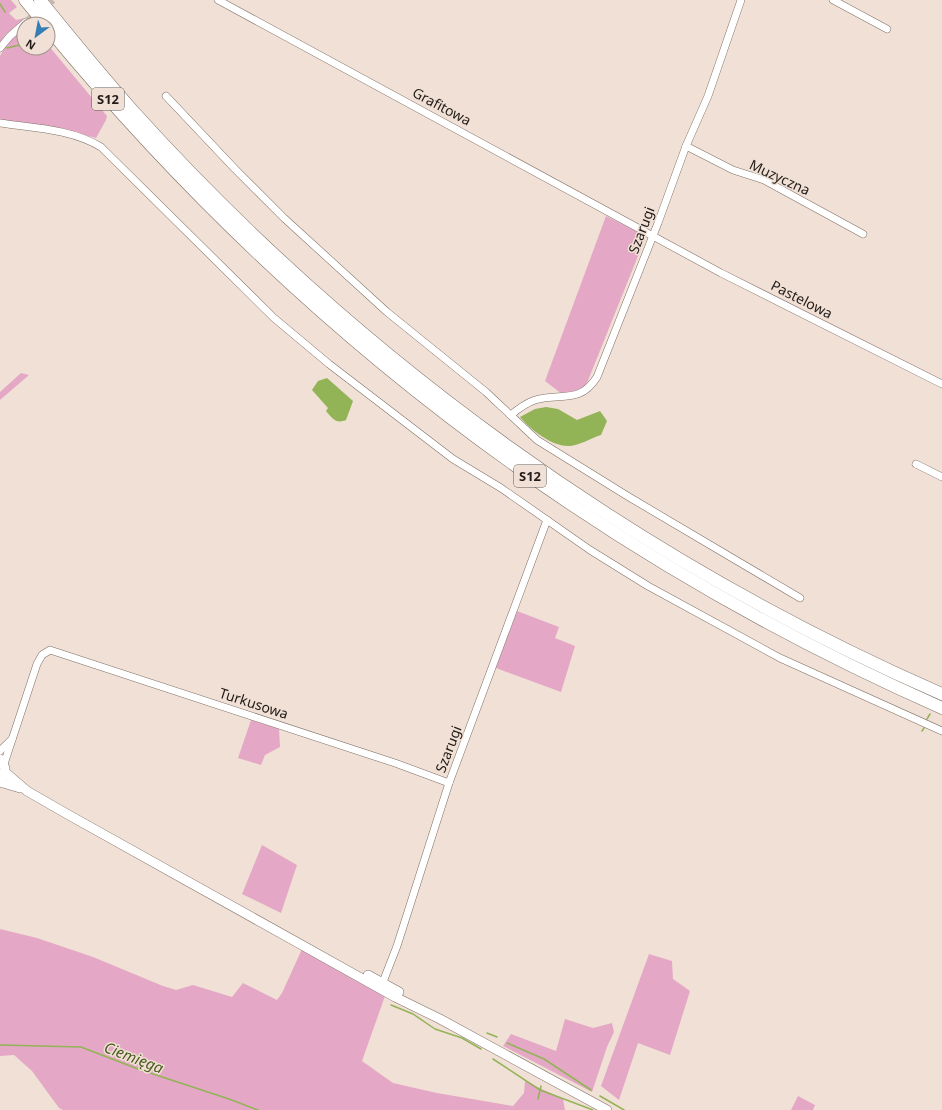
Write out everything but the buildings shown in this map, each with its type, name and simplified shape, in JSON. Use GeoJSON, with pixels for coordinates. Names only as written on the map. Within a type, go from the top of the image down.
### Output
{"type":"FeatureCollection","features":[{"type":"Feature","properties":{"kind":"highway"},"geometry":{"type":"LineString","coordinates":[[25,0],[38,16]]}},
{"type":"Feature","properties":{"kind":"highway","name":"S12"},"geometry":{"type":"LineString","coordinates":[[40,0],[132,110],[235,217],[324,300],[452,405],[554,478],[618,521],[691,565],[817,634],[942,694]]}},
{"type":"Feature","properties":{"kind":"highway","name":"S12"},"geometry":{"type":"LineString","coordinates":[[56,37],[134,128],[226,224],[334,324],[445,414],[548,490],[625,541],[693,582],[817,650],[942,708]]}},
{"type":"Feature","properties":{"kind":"main road"},"geometry":{"type":"LineString","coordinates":[[3,765],[0,782],[27,791],[607,1110]]}},
{"type":"Feature","properties":{"kind":"main road"},"geometry":{"type":"LineString","coordinates":[[3,765],[27,791]]}},
{"type":"Feature","properties":{"kind":"street","name":"Grafitowa"},"geometry":{"type":"LineString","coordinates":[[218,0],[653,235]]}},
{"type":"Feature","properties":{"kind":"street","name":"Szarugi"},"geometry":{"type":"LineString","coordinates":[[511,415],[535,400],[579,394],[593,383],[604,361],[686,146],[708,96],[741,0]]}},
{"type":"Feature","properties":{"kind":"street"},"geometry":{"type":"LineString","coordinates":[[833,0],[887,29]]}},
{"type":"Feature","properties":{"kind":"street"},"geometry":{"type":"LineString","coordinates":[[0,48],[16,31]]}},
{"type":"Feature","properties":{"kind":"street"},"geometry":{"type":"LineString","coordinates":[[166,96],[235,170],[300,233],[388,312],[486,392],[537,440],[566,459],[800,598]]}},
{"type":"Feature","properties":{"kind":"street"},"geometry":{"type":"LineString","coordinates":[[0,123],[72,134],[100,147],[251,297],[329,364],[453,460],[501,488],[620,570],[780,658],[942,731]]}},
{"type":"Feature","properties":{"kind":"street","name":"Muzyczna"},"geometry":{"type":"LineString","coordinates":[[686,146],[734,170],[764,180],[863,234]]}},
{"type":"Feature","properties":{"kind":"street","name":"Pastelowa"},"geometry":{"type":"LineString","coordinates":[[653,235],[721,273],[942,384]]}},
{"type":"Feature","properties":{"kind":"street"},"geometry":{"type":"LineString","coordinates":[[916,464],[942,477]]}},
{"type":"Feature","properties":{"kind":"street","name":"Szarugi"},"geometry":{"type":"LineString","coordinates":[[381,986],[397,946],[449,783],[546,520]]}},
{"type":"Feature","properties":{"kind":"street","name":"Turkusowa"},"geometry":{"type":"LineString","coordinates":[[15,736],[37,664],[42,655],[50,650],[395,763],[449,783]]}},
{"type":"Feature","properties":{"kind":"street"},"geometry":{"type":"LineString","coordinates":[[0,751],[15,736]]}},
{"type":"Feature","properties":{"kind":"street"},"geometry":{"type":"LineString","coordinates":[[3,765],[15,736]]}},
{"type":"Feature","properties":{"kind":"shaded area"},"geometry":{"type":"Polygon","coordinates":[[[0,0],[11,0],[17,7],[9,13],[16,20],[16,26],[5,35],[0,43],[0,0]]]}},
{"type":"Feature","properties":{"kind":"shaded area"},"geometry":{"type":"Polygon","coordinates":[[[16,34],[16,56],[56,56],[56,55],[107,116],[96,138],[74,132],[0,120],[0,56],[7,44],[16,34]]]}},
{"type":"Feature","properties":{"kind":"shaded area"},"geometry":{"type":"Polygon","coordinates":[[[606,216],[646,236],[587,383],[578,391],[562,394],[545,381],[606,216]]]}},
{"type":"Feature","properties":{"kind":"shaded area"},"geometry":{"type":"Polygon","coordinates":[[[21,373],[29,375],[0,400],[0,392],[21,373]]]}},
{"type":"Feature","properties":{"kind":"shaded area"},"geometry":{"type":"Polygon","coordinates":[[[327,378],[353,401],[346,420],[337,421],[333,418],[326,411],[328,408],[312,390],[318,381],[327,378]]]}},
{"type":"Feature","properties":{"kind":"shaded area"},"geometry":{"type":"Polygon","coordinates":[[[546,407],[558,409],[577,420],[600,411],[607,421],[601,435],[576,445],[561,445],[541,436],[529,427],[520,417],[535,409],[546,407]]]}},
{"type":"Feature","properties":{"kind":"shaded area"},"geometry":{"type":"Polygon","coordinates":[[[517,611],[559,627],[555,638],[575,646],[561,692],[496,668],[517,611]]]}},
{"type":"Feature","properties":{"kind":"shaded area"},"geometry":{"type":"Polygon","coordinates":[[[251,720],[279,729],[280,747],[265,755],[261,765],[238,758],[251,720]]]}},
{"type":"Feature","properties":{"kind":"shaded area"},"geometry":{"type":"Polygon","coordinates":[[[262,845],[297,865],[281,913],[242,894],[262,845]]]}},
{"type":"Feature","properties":{"kind":"shaded area"},"geometry":{"type":"Polygon","coordinates":[[[0,929],[37,938],[93,957],[176,990],[193,985],[232,997],[243,983],[277,1000],[282,993],[302,949],[385,996],[362,1061],[393,1083],[437,1093],[513,1106],[524,1093],[525,1081],[563,1099],[565,1110],[63,1110],[59,1108],[32,1071],[14,1055],[0,1056],[0,929]]]}},
{"type":"Feature","properties":{"kind":"shaded area"},"geometry":{"type":"Polygon","coordinates":[[[649,954],[672,961],[673,979],[690,991],[670,1055],[638,1043],[619,1100],[601,1086],[649,954]]]}},
{"type":"Feature","properties":{"kind":"shaded area"},"geometry":{"type":"Polygon","coordinates":[[[565,1019],[593,1028],[612,1023],[614,1032],[607,1047],[592,1092],[503,1046],[511,1034],[556,1051],[565,1019]]]}},
{"type":"Feature","properties":{"kind":"shaded area"},"geometry":{"type":"Polygon","coordinates":[[[798,1096],[815,1105],[813,1110],[791,1110],[798,1096]]]}},
{"type":"Feature","properties":{"kind":"waterway"},"geometry":{"type":"LineString","coordinates":[[0,4],[5,12]]}},
{"type":"Feature","properties":{"kind":"waterway"},"geometry":{"type":"LineString","coordinates":[[7,48],[16,46]]}},
{"type":"Feature","properties":{"kind":"waterway"},"geometry":{"type":"LineString","coordinates":[[927,719],[930,714]]}},
{"type":"Feature","properties":{"kind":"waterway"},"geometry":{"type":"LineString","coordinates":[[391,1005],[413,1014],[435,1029],[462,1038],[481,1049]]}},
{"type":"Feature","properties":{"kind":"waterway"},"geometry":{"type":"LineString","coordinates":[[487,1033],[497,1037]]}},
{"type":"Feature","properties":{"kind":"waterway"},"geometry":{"type":"LineString","coordinates":[[507,1043],[544,1059],[591,1090]]}},
{"type":"Feature","properties":{"kind":"waterway","name":"Ciemięga"},"geometry":{"type":"LineString","coordinates":[[0,1045],[81,1047],[138,1069],[258,1110]]}},
{"type":"Feature","properties":{"kind":"waterway"},"geometry":{"type":"LineString","coordinates":[[493,1059],[540,1090],[593,1110]]}},
{"type":"Feature","properties":{"kind":"waterway"},"geometry":{"type":"LineString","coordinates":[[538,1099],[541,1086]]}},
{"type":"Feature","properties":{"kind":"waterway"},"geometry":{"type":"LineString","coordinates":[[600,1096],[624,1110]]}},
{"type":"Feature","properties":{"kind":"tunnel"},"geometry":{"type":"LineString","coordinates":[[33,16],[53,0]]}}]}
